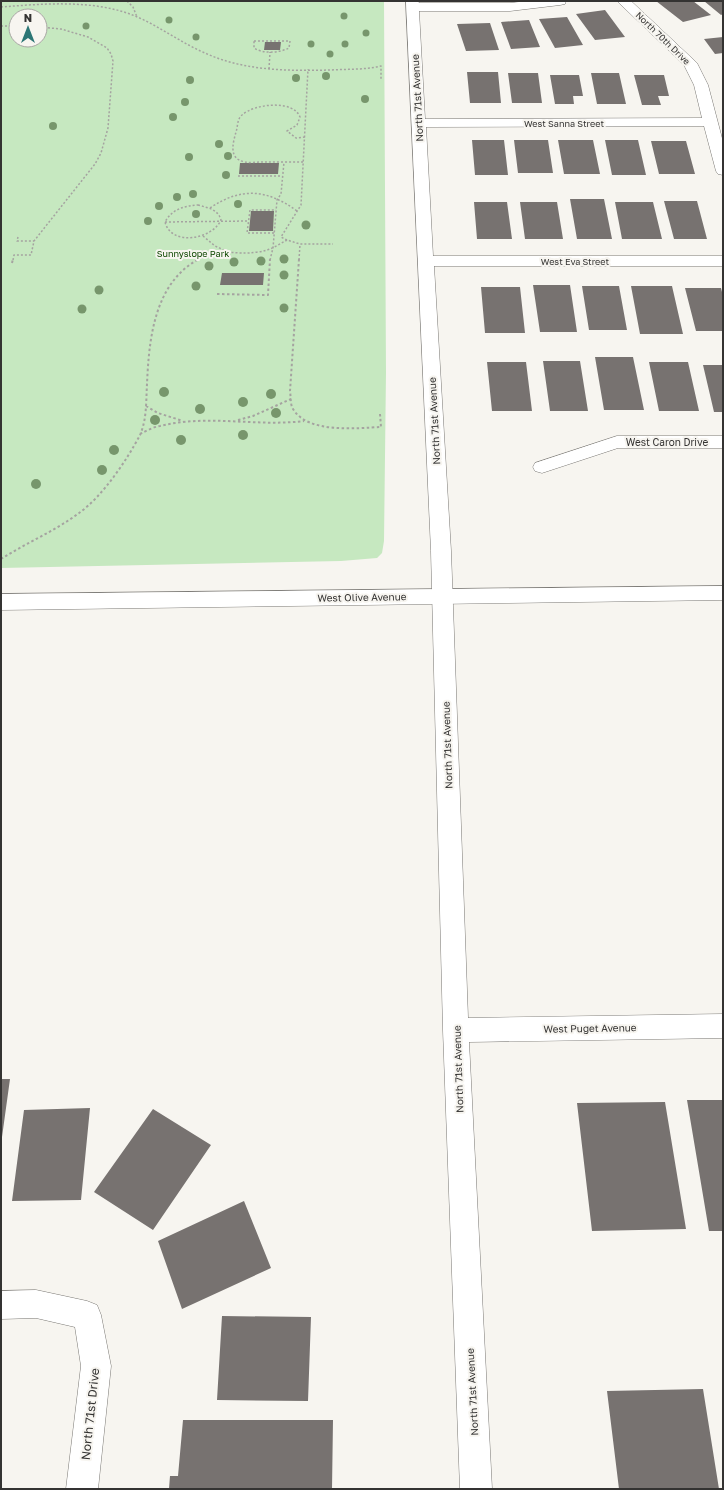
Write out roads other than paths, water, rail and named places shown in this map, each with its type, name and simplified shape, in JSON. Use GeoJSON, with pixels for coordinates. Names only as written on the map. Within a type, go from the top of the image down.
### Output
{"type":"FeatureCollection","features":[{"type":"Feature","properties":{"kind":"street"},"geometry":{"type":"LineString","coordinates":[[412,4],[510,7],[560,1]]}},
{"type":"Feature","properties":{"kind":"street","name":"North 70th Drive"},"geometry":{"type":"LineString","coordinates":[[623,1],[690,63],[701,85],[723,171]]}},
{"type":"Feature","properties":{"kind":"street","name":"North 71st Avenue"},"geometry":{"type":"LineString","coordinates":[[412,4],[441,551],[456,1030],[476,1489]]}},
{"type":"Feature","properties":{"kind":"street","name":"West Sanna Street"},"geometry":{"type":"LineString","coordinates":[[418,123],[710,122]]}},
{"type":"Feature","properties":{"kind":"street","name":"West Eva Street"},"geometry":{"type":"LineString","coordinates":[[426,261],[723,261]]}},
{"type":"Feature","properties":{"kind":"street","name":"West Caron Drive"},"geometry":{"type":"LineString","coordinates":[[542,467],[617,442],[723,442]]}},
{"type":"Feature","properties":{"kind":"street","name":"West Olive Avenue"},"geometry":{"type":"LineString","coordinates":[[1,602],[723,593]]}},
{"type":"Feature","properties":{"kind":"street","name":"West Puget Avenue"},"geometry":{"type":"LineString","coordinates":[[456,1030],[723,1026]]}},
{"type":"Feature","properties":{"kind":"street","name":"North 71st Drive"},"geometry":{"type":"LineString","coordinates":[[1,1305],[36,1304],[87,1315],[96,1366],[82,1489]]}},
{"type":"Feature","properties":{"kind":"park label","name":"Sunnyslope Park"},"geometry":{"type":"Point","coordinates":[193,253]}}]}
